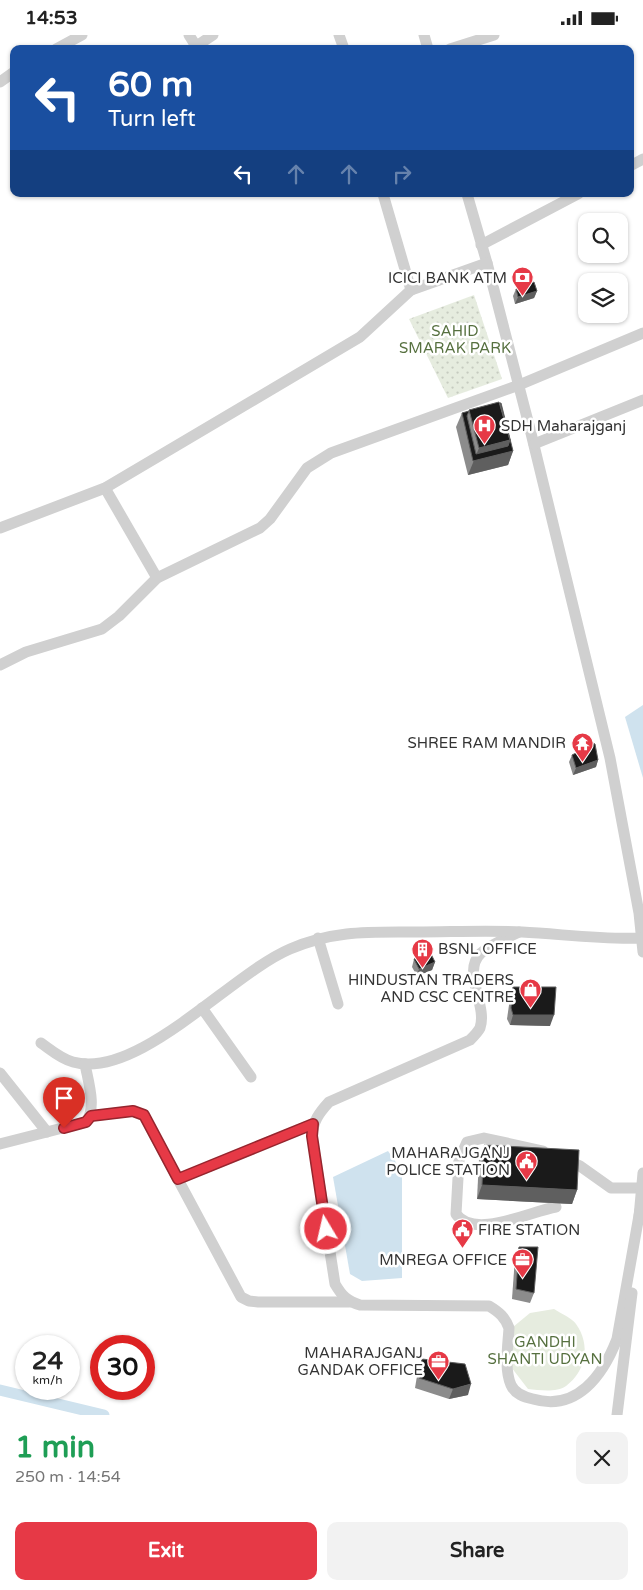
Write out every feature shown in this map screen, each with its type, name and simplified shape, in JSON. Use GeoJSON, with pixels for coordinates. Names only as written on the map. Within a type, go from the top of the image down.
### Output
{"type":"FeatureCollection","features":[{"type":"Feature","properties":{"kind":"street"},"geometry":{"type":"LineString","coordinates":[[63,45],[82,35]]}},
{"type":"Feature","properties":{"kind":"street"},"geometry":{"type":"LineString","coordinates":[[197,45],[213,35]]}},
{"type":"Feature","properties":{"kind":"street"},"geometry":{"type":"LineString","coordinates":[[463,45],[494,35]]}},
{"type":"Feature","properties":{"kind":"street"},"geometry":{"type":"LineString","coordinates":[[384,197],[411,290]]}},
{"type":"Feature","properties":{"kind":"street"},"geometry":{"type":"LineString","coordinates":[[467,197],[487,263],[534,444],[610,758],[639,913],[643,952]]}},
{"type":"Feature","properties":{"kind":"street"},"geometry":{"type":"LineString","coordinates":[[481,245],[572,197]]}},
{"type":"Feature","properties":{"kind":"street"},"geometry":{"type":"LineString","coordinates":[[0,527],[105,488],[360,337],[411,290],[425,283],[487,263]]}},
{"type":"Feature","properties":{"kind":"street"},"geometry":{"type":"LineString","coordinates":[[0,665],[26,652],[102,629],[119,616],[157,578],[260,528],[270,519],[299,476],[316,461],[331,453],[518,385],[643,333]]}},
{"type":"Feature","properties":{"kind":"street"},"geometry":{"type":"LineString","coordinates":[[534,444],[643,399]]}},
{"type":"Feature","properties":{"kind":"street"},"geometry":{"type":"LineString","coordinates":[[105,488],[157,578]]}},
{"type":"Feature","properties":{"kind":"street"},"geometry":{"type":"LineString","coordinates":[[40,1043],[64,1059],[85,1064],[121,1057],[159,1039],[268,960],[318,937],[349,932],[519,932],[642,938]]}},
{"type":"Feature","properties":{"kind":"street"},"geometry":{"type":"LineString","coordinates":[[349,1302],[341,1295],[335,1284],[312,1136],[313,1124],[319,1112],[329,1102],[470,1040],[480,1029],[482,1017],[474,972],[475,961],[482,953],[519,932]]}},
{"type":"Feature","properties":{"kind":"street"},"geometry":{"type":"LineString","coordinates":[[318,937],[338,1004]]}},
{"type":"Feature","properties":{"kind":"street"},"geometry":{"type":"LineString","coordinates":[[202,1008],[251,1077]]}},
{"type":"Feature","properties":{"kind":"street"},"geometry":{"type":"LineString","coordinates":[[85,1064],[91,1116]]}},
{"type":"Feature","properties":{"kind":"street"},"geometry":{"type":"LineString","coordinates":[[0,1073],[47,1132]]}},
{"type":"Feature","properties":{"kind":"street"},"geometry":{"type":"LineString","coordinates":[[0,1145],[86,1122],[91,1116],[133,1111],[140,1112],[148,1122],[241,1297],[258,1302],[349,1302],[360,1305],[489,1306],[499,1312],[507,1321],[509,1328],[508,1375],[512,1387],[522,1397],[537,1401],[556,1401],[578,1396],[600,1373],[616,1339],[640,1210]]}},
{"type":"Feature","properties":{"kind":"street"},"geometry":{"type":"LineString","coordinates":[[178,1179],[313,1124]]}},
{"type":"Feature","properties":{"kind":"street"},"geometry":{"type":"LineString","coordinates":[[556,1207],[507,1221],[478,1225],[468,1224],[460,1220],[456,1214],[455,1207],[459,1160],[467,1142],[484,1138],[530,1147],[571,1161],[611,1188],[642,1188]]}},
{"type":"Feature","properties":{"kind":"street"},"geometry":{"type":"LineString","coordinates":[[617,1415],[643,1173]]}},
{"type":"Feature","properties":{"kind":"green space","name":"SAHID SMARAK PARK"},"geometry":{"type":"Polygon","coordinates":[[[474,295],[502,379],[448,398],[409,319],[474,295]]]}},
{"type":"Feature","properties":{"kind":"green space","name":"GANDHI SHANTI UDYAN"},"geometry":{"type":"Polygon","coordinates":[[[554,1309],[572,1320],[581,1332],[585,1349],[582,1365],[573,1380],[562,1388],[547,1391],[528,1389],[508,1363],[513,1327],[530,1313],[554,1309]]]}},
{"type":"Feature","properties":{"kind":"water"},"geometry":{"type":"Polygon","coordinates":[[[643,705],[643,778],[625,717],[643,705]]]}},
{"type":"Feature","properties":{"kind":"water"},"geometry":{"type":"Polygon","coordinates":[[[388,1151],[402,1171],[402,1278],[362,1281],[350,1274],[333,1177],[388,1151]]]}},
{"type":"Feature","properties":{"kind":"building"},"geometry":{"type":"Polygon","coordinates":[[[534,282],[537,291],[518,297],[516,289],[534,282]]]}},
{"type":"Feature","properties":{"kind":"building"},"geometry":{"type":"Polygon","coordinates":[[[499,402],[510,440],[479,448],[469,410],[499,402]]]}},
{"type":"Feature","properties":{"kind":"building"},"geometry":{"type":"Polygon","coordinates":[[[500,403],[513,451],[473,461],[462,413],[469,411],[467,416],[476,454],[508,446],[510,440],[500,403]]]}},
{"type":"Feature","properties":{"kind":"building"},"geometry":{"type":"Polygon","coordinates":[[[591,742],[595,744],[598,760],[576,768],[572,755],[582,750],[581,745],[591,742]]]}},
{"type":"Feature","properties":{"kind":"building"},"geometry":{"type":"Polygon","coordinates":[[[429,950],[435,962],[419,969],[414,959],[429,950]]]}},
{"type":"Feature","properties":{"kind":"building"},"geometry":{"type":"Polygon","coordinates":[[[513,987],[556,987],[554,1015],[513,1015],[511,1008],[513,987]]]}},
{"type":"Feature","properties":{"kind":"building","name":"MAHARAJGANJ POLICE STATION"},"geometry":{"type":"Polygon","coordinates":[[[484,1145],[579,1150],[577,1190],[482,1185],[484,1145]]]}},
{"type":"Feature","properties":{"kind":"building","name":"MNREGA OFFICE"},"geometry":{"type":"Polygon","coordinates":[[[519,1247],[538,1247],[534,1293],[516,1289],[519,1247]]]}},
{"type":"Feature","properties":{"kind":"building"},"geometry":{"type":"Polygon","coordinates":[[[422,1359],[465,1364],[471,1384],[453,1389],[419,1378],[422,1359]]]}},
{"type":"Feature","properties":{"kind":"waterway"},"geometry":{"type":"LineString","coordinates":[[0,1390],[104,1415]]}},
{"type":"Feature","properties":{"kind":"place","name":"ICICI BANK ATM"},"geometry":{"type":"Point","coordinates":[523,297]}},
{"type":"Feature","properties":{"kind":"place","name":"SDH Maharajganj"},"geometry":{"type":"Point","coordinates":[485,445]}},
{"type":"Feature","properties":{"kind":"place","name":"SHREE RAM MANDIR"},"geometry":{"type":"Point","coordinates":[582,762]}},
{"type":"Feature","properties":{"kind":"place","name":"BSNL OFFICE"},"geometry":{"type":"Point","coordinates":[422,968]}},
{"type":"Feature","properties":{"kind":"place","name":"HINDUSTAN TRADERS AND CSC CENTRE"},"geometry":{"type":"Point","coordinates":[530,1008]}},
{"type":"Feature","properties":{"kind":"place","name":"MAHARAJGANJ POLICE STATION"},"geometry":{"type":"Point","coordinates":[526,1181]}},
{"type":"Feature","properties":{"kind":"place","name":"FIRE STATION"},"geometry":{"type":"Point","coordinates":[462,1249]}},
{"type":"Feature","properties":{"kind":"place","name":"MNREGA OFFICE"},"geometry":{"type":"Point","coordinates":[523,1279]}},
{"type":"Feature","properties":{"kind":"place","name":"MAHARAJGANJ GANDAK OFFICE"},"geometry":{"type":"Point","coordinates":[439,1381]}},
{"type":"Feature","properties":{"kind":"route"},"geometry":{"type":"LineString","coordinates":[[64,1128],[86,1122],[91,1116],[133,1111],[140,1112],[148,1122],[178,1179],[313,1124],[312,1136],[326,1229]]}}]}
